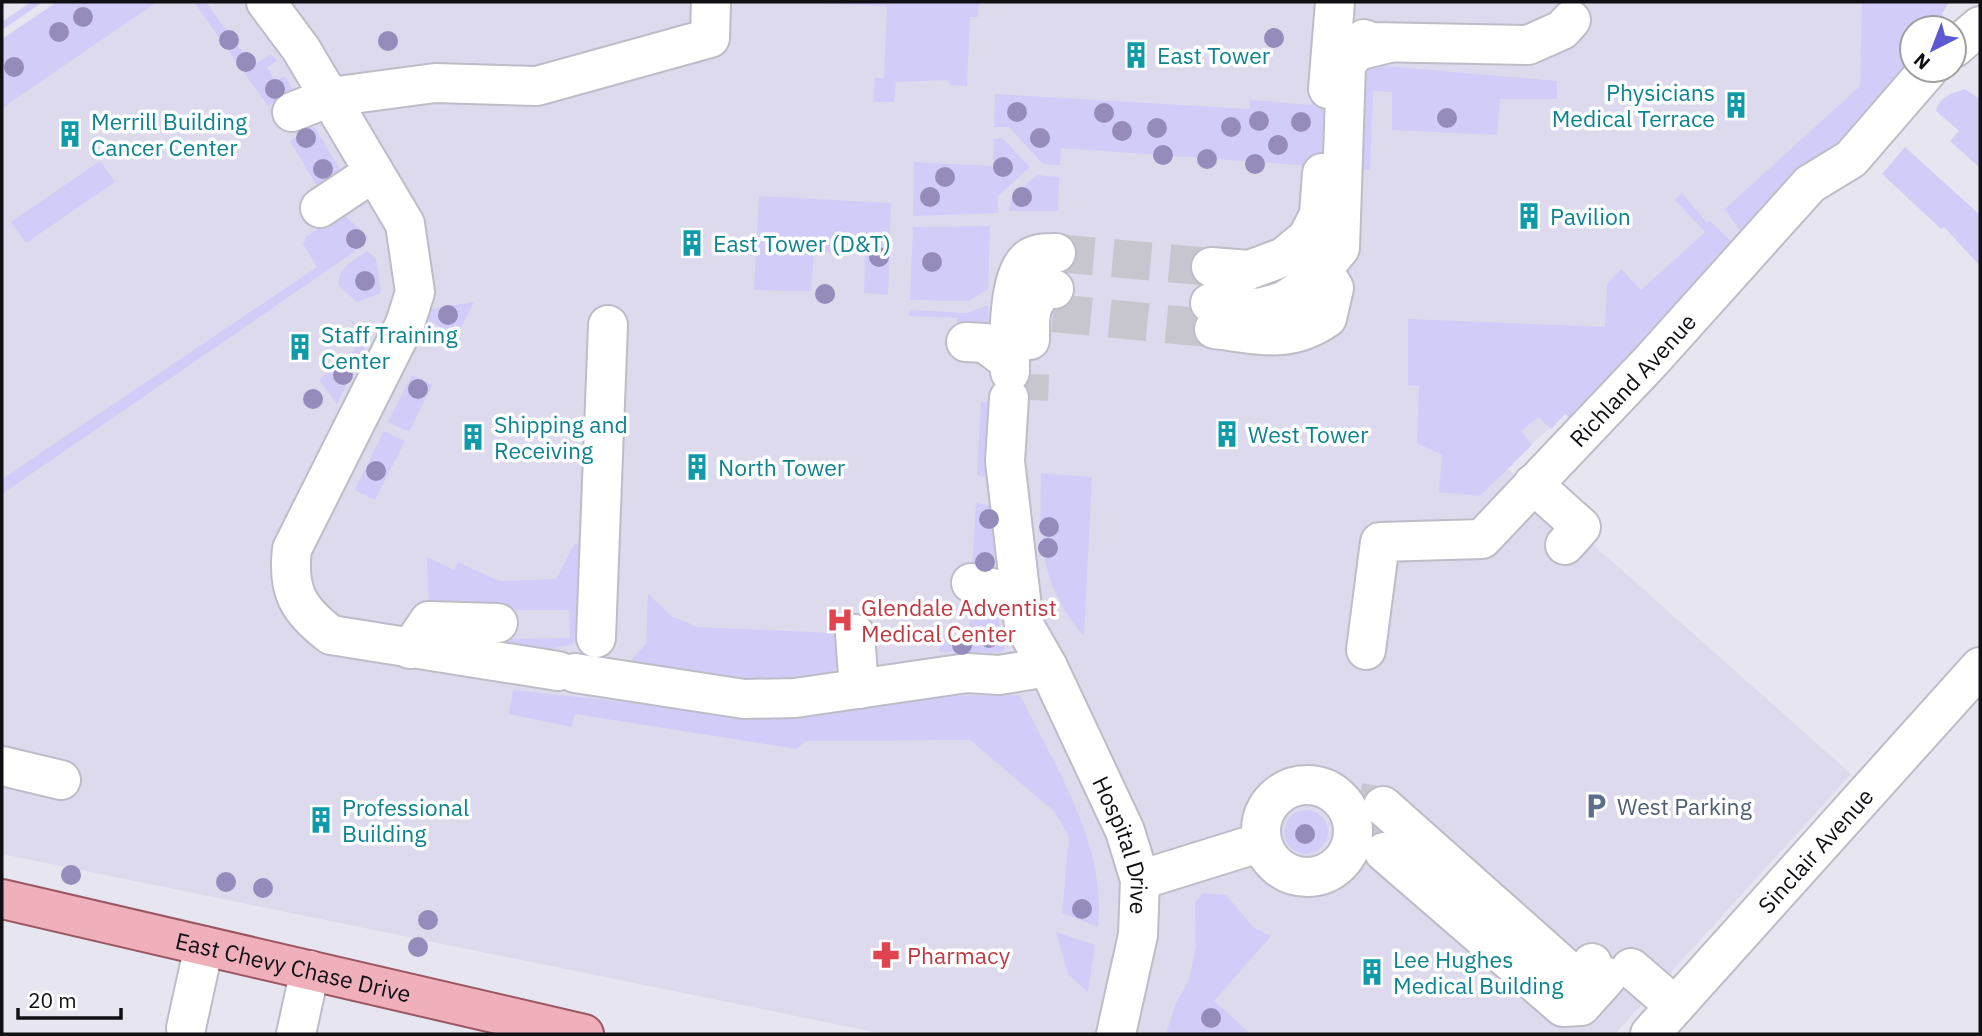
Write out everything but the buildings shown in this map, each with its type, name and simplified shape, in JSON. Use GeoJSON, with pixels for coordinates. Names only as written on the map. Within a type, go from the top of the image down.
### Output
{"type":"FeatureCollection","features":[{"type":"Feature","properties":{"kind":"main road","name":"East Chevy Chase Drive"},"geometry":{"type":"LineString","coordinates":[[2,899],[584,1034]]}},
{"type":"Feature","properties":{"kind":"street"},"geometry":{"type":"LineString","coordinates":[[266,2],[301,49],[405,224],[415,292],[405,324],[292,549],[290,572],[295,596],[310,619],[331,635],[410,649],[584,663],[744,699],[795,698],[967,673],[999,675],[1048,667]]}},
{"type":"Feature","properties":{"kind":"street"},"geometry":{"type":"LineString","coordinates":[[292,112],[330,97],[435,83],[537,86],[710,38],[711,2]]}},
{"type":"Feature","properties":{"kind":"street"},"geometry":{"type":"LineString","coordinates":[[1334,5],[1348,31],[1371,43],[1528,45],[1562,30],[1571,20]]}},
{"type":"Feature","properties":{"kind":"street"},"geometry":{"type":"LineString","coordinates":[[1331,172],[1334,5]]}},
{"type":"Feature","properties":{"kind":"street"},"geometry":{"type":"LineString","coordinates":[[1308,259],[1284,257],[1249,270],[1210,300],[1287,336],[1309,331],[1327,318],[1335,288],[1308,259],[1307,238],[1319,215],[1331,172],[1346,64],[1357,51],[1389,43]]}},
{"type":"Feature","properties":{"kind":"street","name":"Richland Avenue"},"geometry":{"type":"LineString","coordinates":[[1366,650],[1380,542],[1482,539],[1651,361],[1810,184],[1851,159],[1916,84]]}},
{"type":"Feature","properties":{"kind":"street"},"geometry":{"type":"LineString","coordinates":[[320,208],[374,172]]}},
{"type":"Feature","properties":{"kind":"street"},"geometry":{"type":"LineString","coordinates":[[1048,667],[1024,625],[992,492],[1005,461],[1018,381],[1048,294],[1044,252],[1026,260],[1014,282],[1018,381],[1027,534],[1048,667]]}},
{"type":"Feature","properties":{"kind":"street"},"geometry":{"type":"LineString","coordinates":[[584,663],[608,325]]}},
{"type":"Feature","properties":{"kind":"street"},"geometry":{"type":"LineString","coordinates":[[966,342],[985,344],[1018,381]]}},
{"type":"Feature","properties":{"kind":"street"},"geometry":{"type":"LineString","coordinates":[[1533,484],[1581,527],[1565,545]]}},
{"type":"Feature","properties":{"kind":"street"},"geometry":{"type":"LineString","coordinates":[[971,583],[996,589],[1021,606]]}},
{"type":"Feature","properties":{"kind":"street"},"geometry":{"type":"LineString","coordinates":[[410,649],[429,621],[498,623]]}},
{"type":"Feature","properties":{"kind":"street"},"geometry":{"type":"LineString","coordinates":[[855,634],[859,689]]}},
{"type":"Feature","properties":{"kind":"street","name":"Hospital Drive"},"geometry":{"type":"LineString","coordinates":[[1048,667],[1125,831],[1140,880],[1138,935],[1116,1034]]}},
{"type":"Feature","properties":{"kind":"street","name":"Sinclair Avenue"},"geometry":{"type":"LineString","coordinates":[[1650,1034],[1980,667]]}},
{"type":"Feature","properties":{"kind":"street"},"geometry":{"type":"LineString","coordinates":[[2,766],[61,780]]}},
{"type":"Feature","properties":{"kind":"street"},"geometry":{"type":"LineString","coordinates":[[1363,821],[1346,856],[1333,869],[1317,876],[1299,877],[1282,870],[1269,858],[1262,842],[1261,823],[1267,807],[1280,793],[1296,786],[1314,786],[1363,821],[1573,975],[1610,969],[1675,1006]]}},
{"type":"Feature","properties":{"kind":"street"},"geometry":{"type":"LineString","coordinates":[[1140,880],[1262,842]]}},
{"type":"Feature","properties":{"kind":"street"},"geometry":{"type":"LineString","coordinates":[[186,1028],[204,946]]}},
{"type":"Feature","properties":{"kind":"street"},"geometry":{"type":"LineString","coordinates":[[296,1034],[310,970]]}},
{"type":"Feature","properties":{"kind":"shaded area"},"geometry":{"type":"Polygon","coordinates":[[[31,2],[43,2],[2,30],[2,22],[31,2]]]}},
{"type":"Feature","properties":{"kind":"shaded area"},"geometry":{"type":"Polygon","coordinates":[[[57,2],[157,2],[2,108],[2,39],[57,2]]]}},
{"type":"Feature","properties":{"kind":"shaded area","name":"Glendale Adventist Medical Center"},"geometry":{"type":"Polygon","coordinates":[[[58,2],[1948,2],[1931,14],[1898,14],[1898,63],[1636,351],[1506,467],[1851,774],[1615,1034],[884,1034],[2,854],[2,40],[58,2]]]}},
{"type":"Feature","properties":{"kind":"shaded area"},"geometry":{"type":"Polygon","coordinates":[[[194,2],[206,2],[252,66],[271,54],[277,61],[267,67],[275,81],[285,76],[293,90],[268,106],[194,2]]]}},
{"type":"Feature","properties":{"kind":"shaded area"},"geometry":{"type":"Polygon","coordinates":[[[788,2],[979,2],[978,17],[970,17],[967,86],[950,85],[948,80],[896,82],[894,102],[873,102],[875,78],[884,78],[887,6],[788,2]]]}},
{"type":"Feature","properties":{"kind":"shaded area"},"geometry":{"type":"Polygon","coordinates":[[[1862,2],[1949,2],[1942,14],[1898,14],[1898,80],[1831,163],[1745,238],[1725,209],[1860,86],[1862,2]]]}},
{"type":"Feature","properties":{"kind":"shaded area"},"geometry":{"type":"Polygon","coordinates":[[[1362,64],[1557,81],[1557,99],[1500,99],[1497,135],[1392,130],[1392,92],[1373,91],[1370,170],[1061,148],[1060,165],[1043,164],[1009,127],[994,127],[995,94],[1249,109],[1250,100],[1310,105],[1362,64]]]}},
{"type":"Feature","properties":{"kind":"shaded area"},"geometry":{"type":"Polygon","coordinates":[[[1965,89],[1980,99],[1980,168],[1950,141],[1959,131],[1936,111],[1944,99],[1965,89]]]}},
{"type":"Feature","properties":{"kind":"shaded area"},"geometry":{"type":"Polygon","coordinates":[[[310,127],[315,128],[343,174],[321,193],[290,141],[310,127]]]}},
{"type":"Feature","properties":{"kind":"shaded area"},"geometry":{"type":"Polygon","coordinates":[[[1002,138],[1030,167],[998,196],[998,213],[913,216],[914,162],[993,166],[994,139],[1002,138]]]}},
{"type":"Feature","properties":{"kind":"shaded area"},"geometry":{"type":"Polygon","coordinates":[[[1905,147],[1980,215],[1980,266],[1944,227],[1941,229],[1882,174],[1905,147]]]}},
{"type":"Feature","properties":{"kind":"shaded area"},"geometry":{"type":"Polygon","coordinates":[[[100,161],[115,182],[26,243],[11,222],[100,161]]]}},
{"type":"Feature","properties":{"kind":"shaded area"},"geometry":{"type":"Polygon","coordinates":[[[1037,175],[1059,177],[1058,211],[1009,211],[1011,198],[1037,175]]]}},
{"type":"Feature","properties":{"kind":"shaded area"},"geometry":{"type":"Polygon","coordinates":[[[1682,193],[1707,223],[1710,221],[1738,248],[1579,427],[1565,414],[1551,429],[1538,417],[1521,431],[1532,445],[1480,496],[1439,492],[1442,455],[1417,443],[1419,386],[1408,385],[1408,319],[1605,327],[1607,284],[1621,269],[1641,290],[1705,232],[1675,200],[1682,193]]]}},
{"type":"Feature","properties":{"kind":"shaded area"},"geometry":{"type":"Polygon","coordinates":[[[759,196],[891,203],[888,295],[864,293],[865,253],[814,252],[811,291],[754,290],[759,196]]]}},
{"type":"Feature","properties":{"kind":"shaded area"},"geometry":{"type":"Polygon","coordinates":[[[341,212],[368,237],[354,252],[2,494],[2,479],[317,267],[303,244],[306,237],[341,212]]]}},
{"type":"Feature","properties":{"kind":"shaded area"},"geometry":{"type":"Polygon","coordinates":[[[990,226],[988,289],[969,301],[910,300],[913,227],[990,226]]]}},
{"type":"Feature","properties":{"kind":"shaded area"},"geometry":{"type":"Polygon","coordinates":[[[367,251],[376,258],[381,293],[357,302],[339,286],[340,274],[347,265],[367,251]]]}},
{"type":"Feature","properties":{"kind":"shaded area"},"geometry":{"type":"Polygon","coordinates":[[[474,302],[457,336],[425,318],[431,309],[474,302]]]}},
{"type":"Feature","properties":{"kind":"shaded area"},"geometry":{"type":"Polygon","coordinates":[[[988,305],[989,334],[956,331],[957,318],[909,316],[910,310],[967,313],[988,305]]]}},
{"type":"Feature","properties":{"kind":"shaded area"},"geometry":{"type":"Polygon","coordinates":[[[350,319],[371,334],[337,404],[319,380],[363,342],[350,319]]]}},
{"type":"Feature","properties":{"kind":"shaded area"},"geometry":{"type":"Polygon","coordinates":[[[412,375],[432,385],[409,432],[388,422],[412,375]]]}},
{"type":"Feature","properties":{"kind":"shaded area"},"geometry":{"type":"Polygon","coordinates":[[[981,402],[987,402],[987,477],[977,475],[981,402]]]}},
{"type":"Feature","properties":{"kind":"shaded area"},"geometry":{"type":"Polygon","coordinates":[[[384,431],[405,441],[375,500],[355,490],[384,431]]]}},
{"type":"Feature","properties":{"kind":"shaded area"},"geometry":{"type":"Polygon","coordinates":[[[1041,473],[1092,477],[1084,636],[1069,617],[1050,579],[1042,539],[1041,473]]]}},
{"type":"Feature","properties":{"kind":"shaded area"},"geometry":{"type":"Polygon","coordinates":[[[976,503],[995,506],[994,577],[972,571],[976,503]]]}},
{"type":"Feature","properties":{"kind":"shaded area"},"geometry":{"type":"Polygon","coordinates":[[[575,543],[582,545],[578,636],[571,645],[537,651],[480,645],[499,639],[570,638],[569,610],[429,610],[427,557],[454,570],[458,562],[499,581],[556,579],[575,543]]]}},
{"type":"Feature","properties":{"kind":"shaded area"},"geometry":{"type":"Polygon","coordinates":[[[648,594],[671,616],[698,627],[833,633],[840,649],[836,668],[821,680],[751,682],[631,660],[646,644],[648,594]]]}},
{"type":"Feature","properties":{"kind":"shaded area"},"geometry":{"type":"Polygon","coordinates":[[[971,595],[995,603],[1005,649],[1000,653],[939,652],[942,637],[969,638],[971,595]]]}},
{"type":"Feature","properties":{"kind":"shaded area"},"geometry":{"type":"Polygon","coordinates":[[[513,690],[727,713],[917,696],[1020,695],[1076,807],[1087,836],[1099,896],[1098,927],[1062,913],[1069,837],[1054,811],[970,740],[805,741],[797,749],[575,714],[572,727],[509,714],[513,690]]]}},
{"type":"Feature","properties":{"kind":"shaded area"},"geometry":{"type":"Polygon","coordinates":[[[1306,810],[1315,811],[1322,816],[1327,823],[1327,841],[1322,848],[1315,853],[1306,854],[1297,853],[1290,848],[1285,841],[1284,832],[1285,823],[1290,816],[1297,811],[1306,810]]]}},
{"type":"Feature","properties":{"kind":"shaded area"},"geometry":{"type":"Polygon","coordinates":[[[1203,893],[1226,895],[1253,927],[1271,936],[1214,1001],[1251,1034],[1166,1034],[1175,1005],[1189,980],[1196,946],[1195,902],[1203,893]]]}},
{"type":"Feature","properties":{"kind":"shaded area"},"geometry":{"type":"Polygon","coordinates":[[[1056,932],[1095,945],[1088,992],[1068,974],[1056,932]]]}},
{"type":"Feature","properties":{"kind":"tunnel"},"geometry":{"type":"LineString","coordinates":[[1056,253],[1211,267]]}},
{"type":"Feature","properties":{"kind":"tunnel"},"geometry":{"type":"LineString","coordinates":[[1053,313],[1208,328]]}},
{"type":"Feature","properties":{"kind":"tunnel"},"geometry":{"type":"LineString","coordinates":[[1029,400],[1030,374]]}},
{"type":"Feature","properties":{"kind":"tunnel"},"geometry":{"type":"LineString","coordinates":[[1359,802],[1383,806]]}},
{"type":"Feature","properties":{"kind":"tunnel"},"geometry":{"type":"LineString","coordinates":[[1360,835],[1384,852]]}},
{"type":"Feature","properties":{"kind":"place","name":"East Tower"},"geometry":{"type":"Point","coordinates":[1136,55]}},
{"type":"Feature","properties":{"kind":"place","name":"Physicians Medical Terrace"},"geometry":{"type":"Point","coordinates":[1736,105]}},
{"type":"Feature","properties":{"kind":"place","name":"Merrill Building Cancer Center"},"geometry":{"type":"Point","coordinates":[70,134]}},
{"type":"Feature","properties":{"kind":"place","name":"Pavilion"},"geometry":{"type":"Point","coordinates":[1529,216]}},
{"type":"Feature","properties":{"kind":"place","name":"East Tower (D&T)"},"geometry":{"type":"Point","coordinates":[692,243]}},
{"type":"Feature","properties":{"kind":"place","name":"Staff Training Center"},"geometry":{"type":"Point","coordinates":[300,347]}},
{"type":"Feature","properties":{"kind":"place","name":"West Tower"},"geometry":{"type":"Point","coordinates":[1227,434]}},
{"type":"Feature","properties":{"kind":"place","name":"Shipping and Receiving"},"geometry":{"type":"Point","coordinates":[473,437]}},
{"type":"Feature","properties":{"kind":"place","name":"North Tower"},"geometry":{"type":"Point","coordinates":[697,467]}},
{"type":"Feature","properties":{"kind":"place","name":"Glendale Adventist Medical Center"},"geometry":{"type":"Point","coordinates":[840,620]}},
{"type":"Feature","properties":{"kind":"place","name":"West Parking"},"geometry":{"type":"Point","coordinates":[1596,806]}},
{"type":"Feature","properties":{"kind":"place","name":"Professional Building"},"geometry":{"type":"Point","coordinates":[321,820]}},
{"type":"Feature","properties":{"kind":"place","name":"Pharmacy"},"geometry":{"type":"Point","coordinates":[886,955]}},
{"type":"Feature","properties":{"kind":"place","name":"Lee Hughes Medical Building"},"geometry":{"type":"Point","coordinates":[1372,972]}}]}
